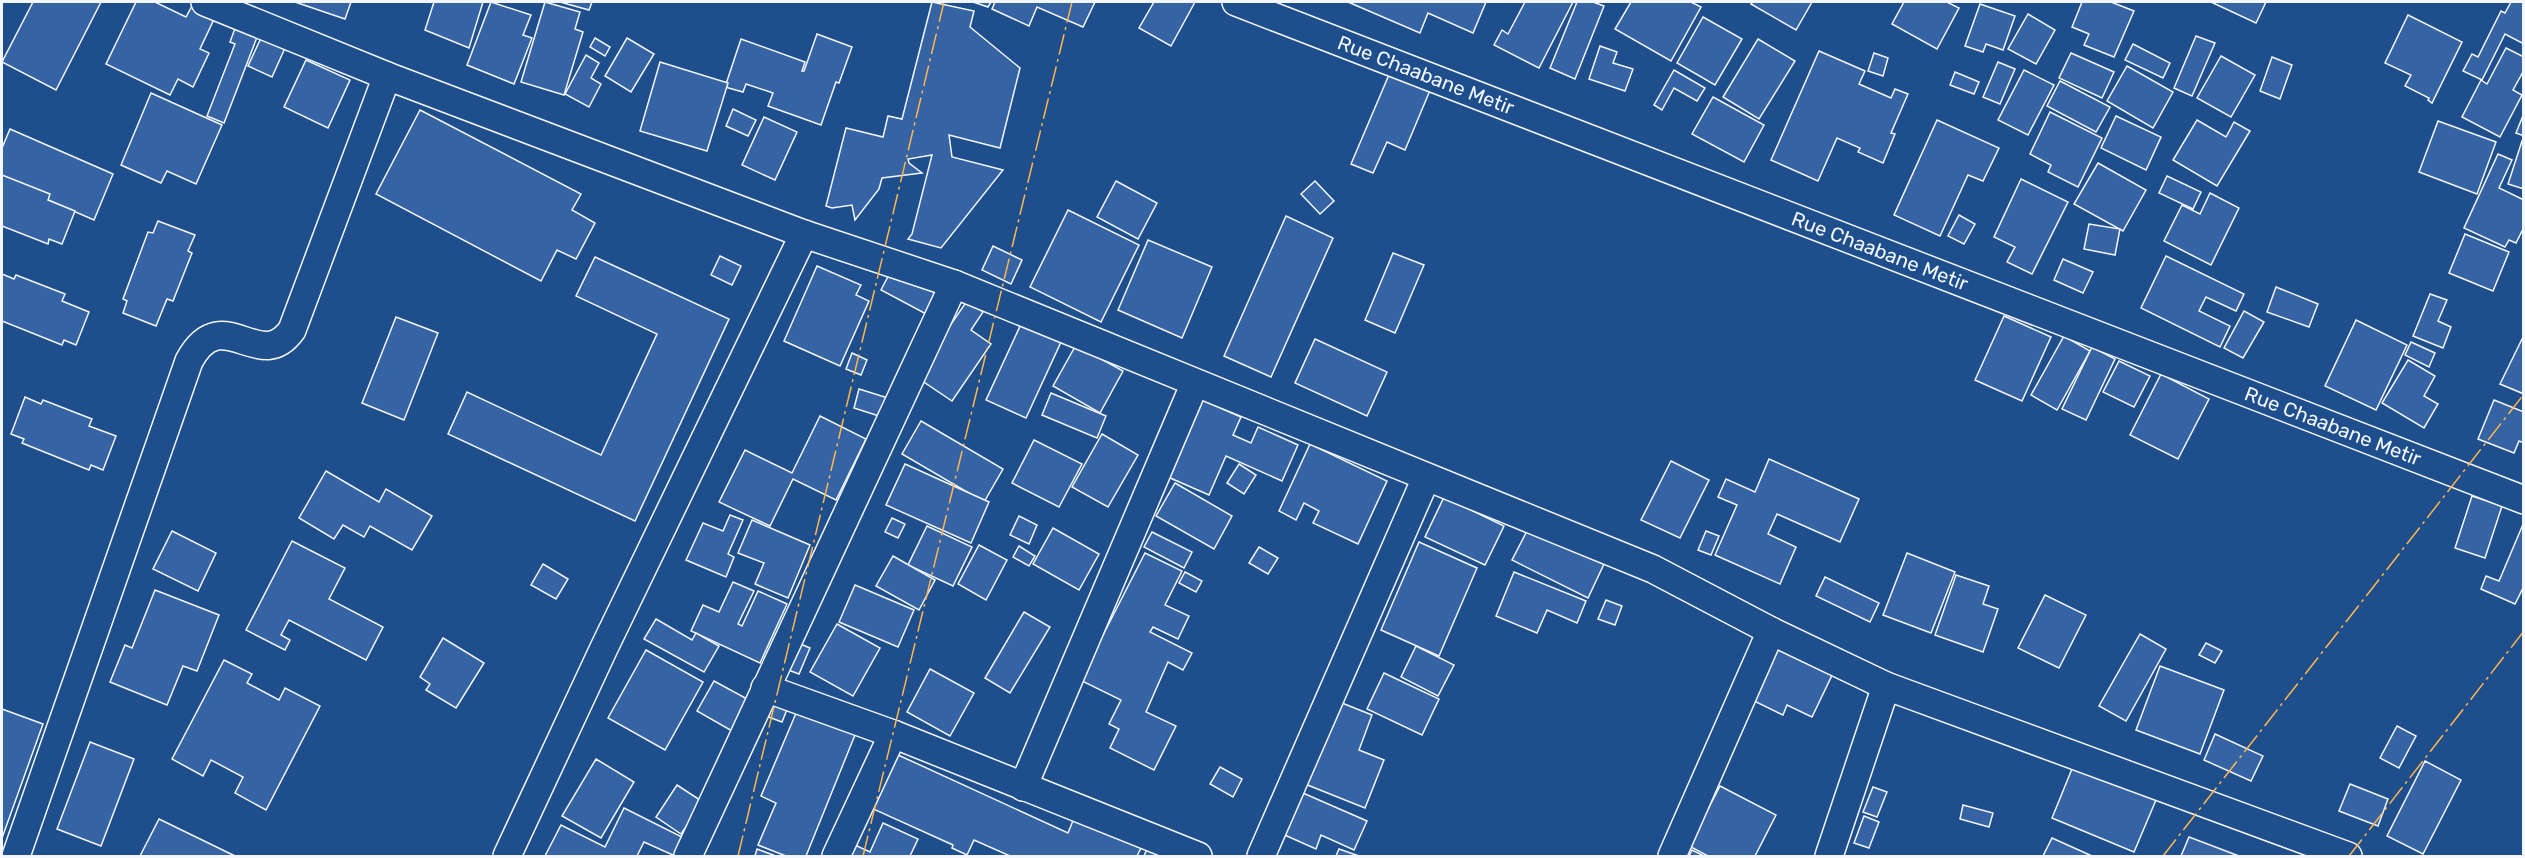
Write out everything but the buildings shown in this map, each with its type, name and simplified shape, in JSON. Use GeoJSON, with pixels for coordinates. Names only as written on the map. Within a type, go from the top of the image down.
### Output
{"type":"FeatureCollection","features":[{"type":"Feature","properties":{"kind":"street"},"geometry":{"type":"LineString","coordinates":[[205,2],[240,8],[387,76],[804,234],[954,284],[1653,569],[1771,631],[1886,686],[2348,856]]}},
{"type":"Feature","properties":{"kind":"street","name":"Rue Chaabane Metir"},"geometry":{"type":"LineString","coordinates":[[1236,2],[2523,500]]}},
{"type":"Feature","properties":{"kind":"street"},"geometry":{"type":"LineString","coordinates":[[16,856],[189,361],[196,350],[217,335],[231,335],[264,347],[277,345],[292,330],[387,76]]}},
{"type":"Feature","properties":{"kind":"street"},"geometry":{"type":"LineString","coordinates":[[507,856],[604,648],[804,234]]}},
{"type":"Feature","properties":{"kind":"street"},"geometry":{"type":"LineString","coordinates":[[688,856],[954,284]]}},
{"type":"Feature","properties":{"kind":"street"},"geometry":{"type":"LineString","coordinates":[[1023,787],[1195,383]]}},
{"type":"Feature","properties":{"kind":"street"},"geometry":{"type":"LineString","coordinates":[[1261,856],[1426,478]]}},
{"type":"Feature","properties":{"kind":"street"},"geometry":{"type":"LineString","coordinates":[[1672,856],[1771,631]]}},
{"type":"Feature","properties":{"kind":"street"},"geometry":{"type":"LineString","coordinates":[[1829,856],[1886,686]]}},
{"type":"Feature","properties":{"kind":"street"},"geometry":{"type":"LineString","coordinates":[[765,688],[893,734],[1198,856]]}},
{"type":"Feature","properties":{"kind":"street"},"geometry":{"type":"LineString","coordinates":[[836,856],[893,734]]}},
{"type":"Feature","properties":{"kind":"power"},"geometry":{"type":"LineString","coordinates":[[738,856],[944,2]]}},
{"type":"Feature","properties":{"kind":"power"},"geometry":{"type":"LineString","coordinates":[[863,856],[1072,2]]}},
{"type":"Feature","properties":{"kind":"power"},"geometry":{"type":"LineString","coordinates":[[2163,856],[2524,394]]}},
{"type":"Feature","properties":{"kind":"power"},"geometry":{"type":"LineString","coordinates":[[2349,856],[2524,631]]}}]}
